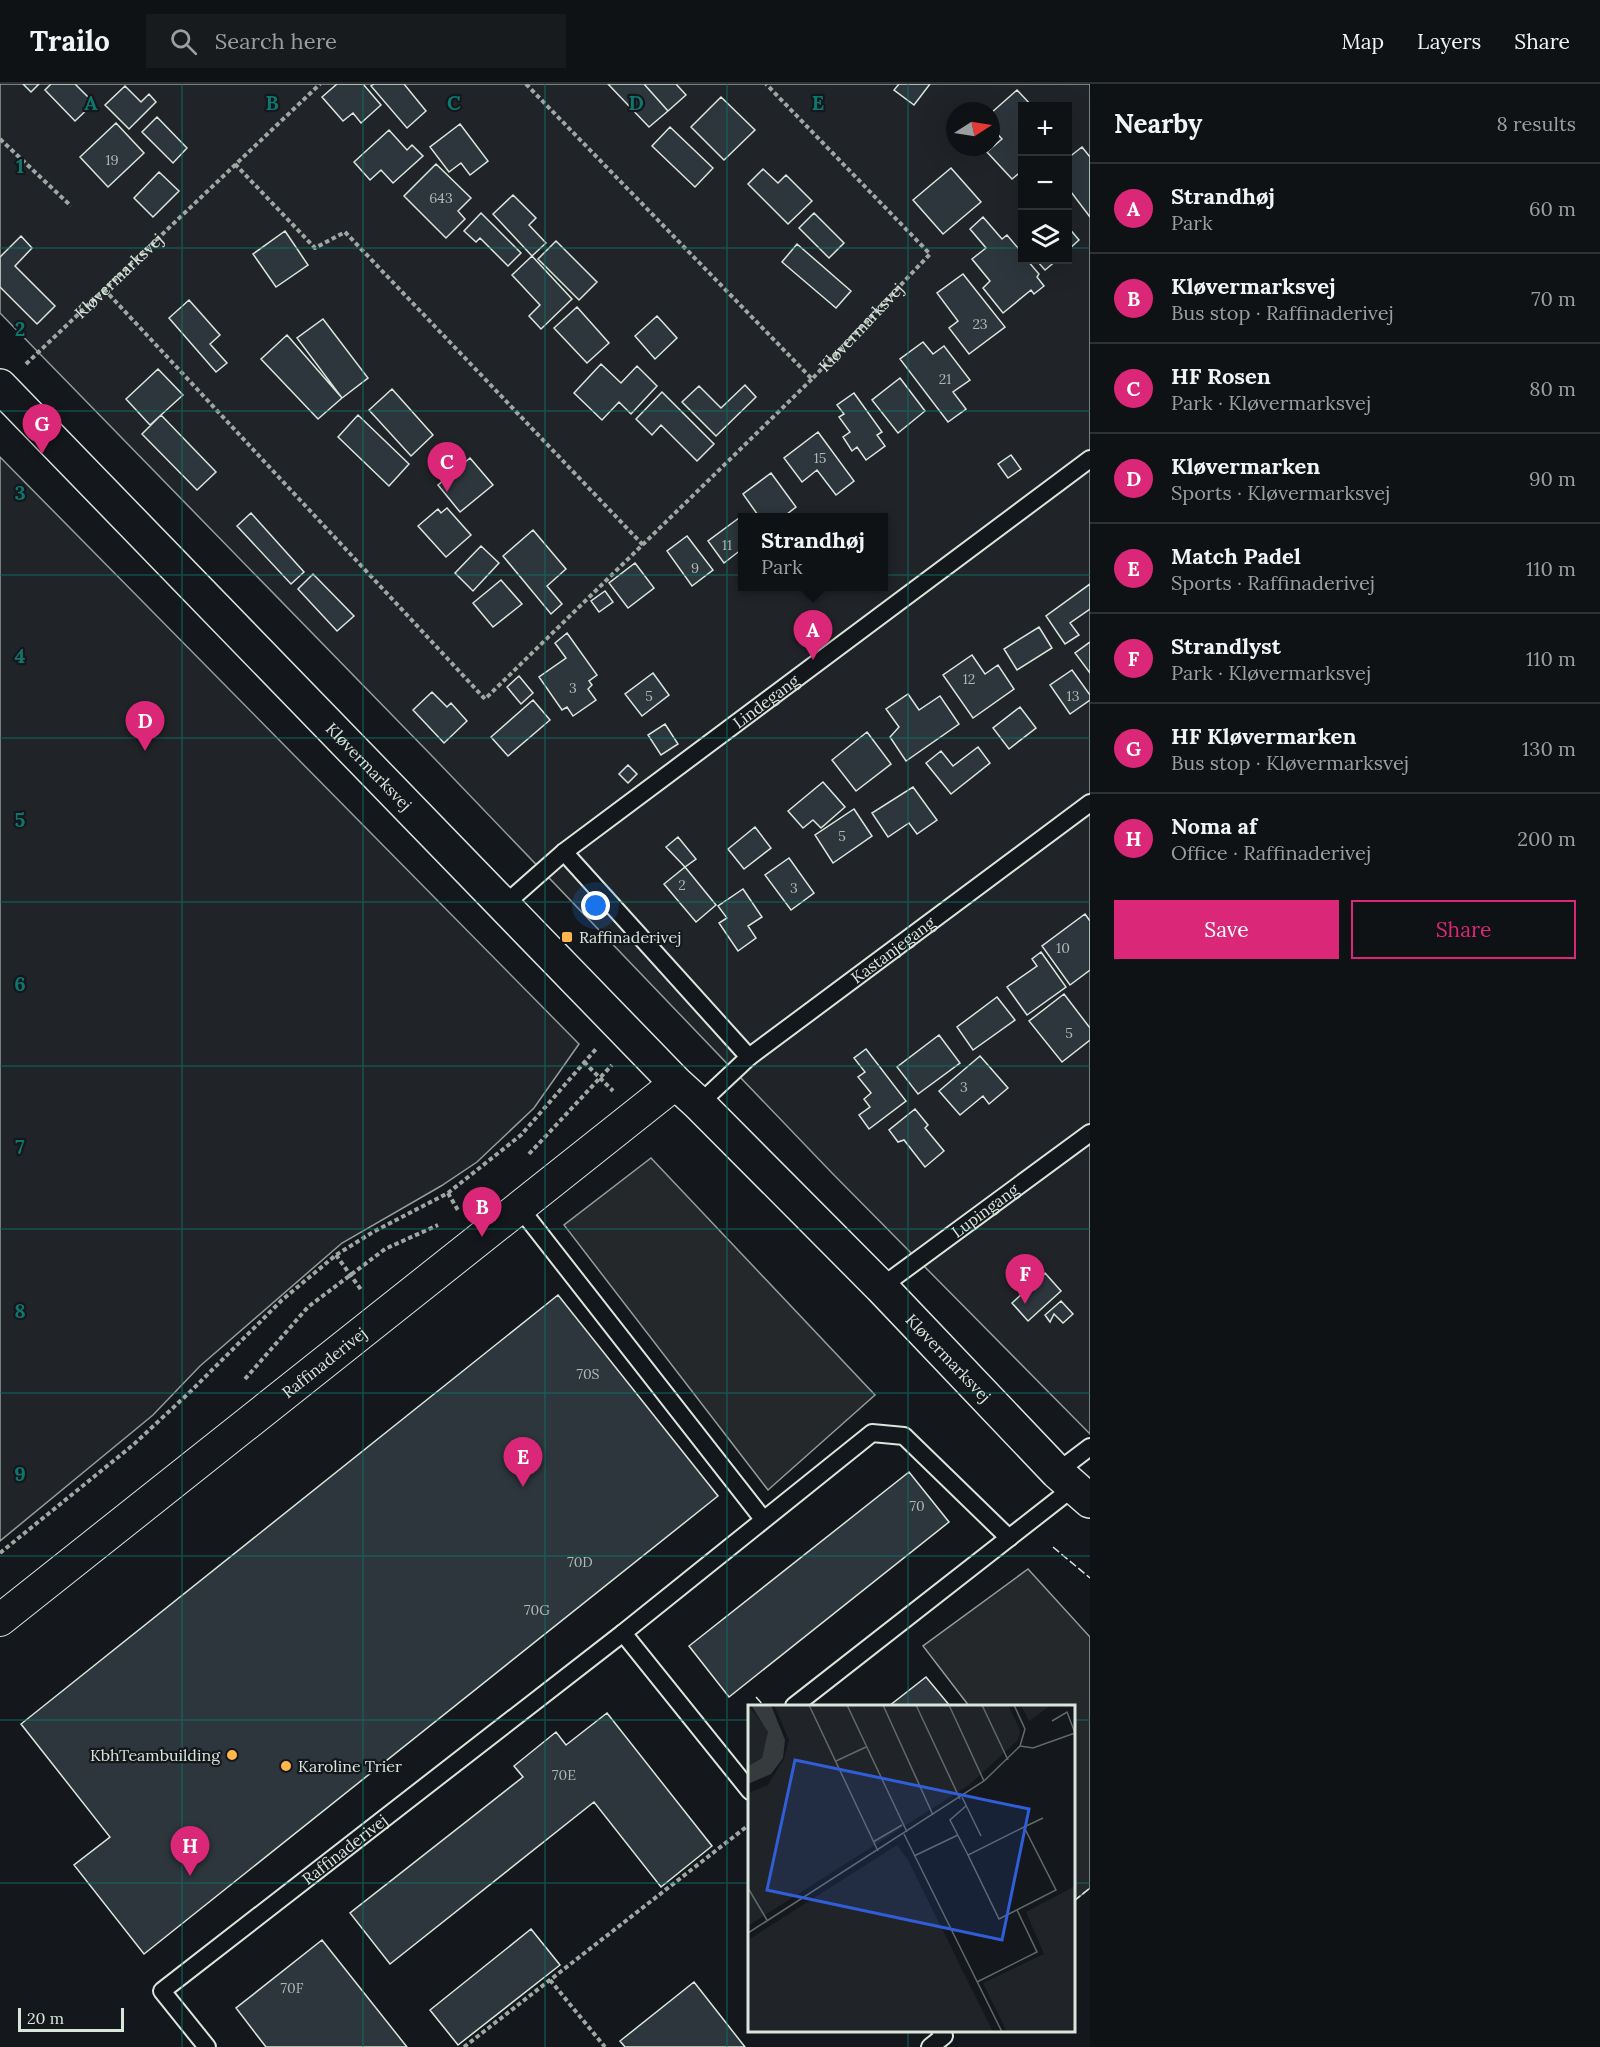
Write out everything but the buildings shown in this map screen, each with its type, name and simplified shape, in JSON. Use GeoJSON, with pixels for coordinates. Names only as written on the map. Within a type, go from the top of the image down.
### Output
{"type":"FeatureCollection","features":[{"type":"Feature","properties":{"kind":"street","name":"Kløvermarksvej"},"geometry":{"type":"LineString","coordinates":[[1,387],[628,1033],[881,1287],[1074,1486]]}},
{"type":"Feature","properties":{"kind":"street","name":"Raffinaderivej"},"geometry":{"type":"LineString","coordinates":[[0,1620],[519,1207],[687,1093]]}},
{"type":"Feature","properties":{"kind":"lane","name":"Lindegang"},"geometry":{"type":"LineString","coordinates":[[504,905],[564,852],[1090,459]]}},
{"type":"Feature","properties":{"kind":"lane","name":"Kastanjegang"},"geometry":{"type":"LineString","coordinates":[[687,1093],[749,1057],[1090,803]]}},
{"type":"Feature","properties":{"kind":"lane"},"geometry":{"type":"LineString","coordinates":[[564,852],[749,1057]]}},
{"type":"Feature","properties":{"kind":"lane","name":"Lupingang"},"geometry":{"type":"LineString","coordinates":[[881,1287],[1090,1133]]}},
{"type":"Feature","properties":{"kind":"lane"},"geometry":{"type":"LineString","coordinates":[[519,1207],[764,1519]]}},
{"type":"Feature","properties":{"kind":"lane"},"geometry":{"type":"LineString","coordinates":[[748,1789],[623,1633],[872,1433],[904,1436],[1009,1538]]}},
{"type":"Feature","properties":{"kind":"lane"},"geometry":{"type":"LineString","coordinates":[[797,1705],[1074,1486],[1090,1447]]}},
{"type":"Feature","properties":{"kind":"lane","name":"Raffinaderivej"},"geometry":{"type":"LineString","coordinates":[[207,2047],[162,1991],[623,1633]]}},
{"type":"Feature","properties":{"kind":"lane"},"geometry":{"type":"LineString","coordinates":[[930,2047],[945,2038]]}},
{"type":"Feature","properties":{"kind":"path","name":"Kløvermarksvej"},"geometry":{"type":"LineString","coordinates":[[1,387],[320,84]]}},
{"type":"Feature","properties":{"kind":"path","name":"Kløvermarksvej"},"geometry":{"type":"LineString","coordinates":[[526,84],[812,379],[930,254],[766,84]]}},
{"type":"Feature","properties":{"kind":"path"},"geometry":{"type":"LineString","coordinates":[[0,139],[71,206]]}},
{"type":"Feature","properties":{"kind":"path"},"geometry":{"type":"LineString","coordinates":[[236,164],[315,248],[345,232],[643,545]]}},
{"type":"Feature","properties":{"kind":"path"},"geometry":{"type":"LineString","coordinates":[[104,289],[485,699],[812,379]]}},
{"type":"Feature","properties":{"kind":"path"},"geometry":{"type":"LineString","coordinates":[[526,1156],[628,1033]]}},
{"type":"Feature","properties":{"kind":"path"},"geometry":{"type":"LineString","coordinates":[[0,1553],[132,1445],[191,1391],[282,1300],[336,1255],[448,1193],[521,1135],[584,1062],[628,1033]]}},
{"type":"Feature","properties":{"kind":"path"},"geometry":{"type":"LineString","coordinates":[[448,1193],[459,1212]]}},
{"type":"Feature","properties":{"kind":"path"},"geometry":{"type":"LineString","coordinates":[[452,1217],[468,1205]]}},
{"type":"Feature","properties":{"kind":"path"},"geometry":{"type":"LineString","coordinates":[[241,1384],[308,1306],[385,1249],[445,1222]]}},
{"type":"Feature","properties":{"kind":"path"},"geometry":{"type":"LineString","coordinates":[[336,1255],[350,1275]]}},
{"type":"Feature","properties":{"kind":"path"},"geometry":{"type":"LineString","coordinates":[[464,2047],[748,1826]]}},
{"type":"Feature","properties":{"kind":"path"},"geometry":{"type":"LineString","coordinates":[[550,1980],[605,2047]]}},
{"type":"Feature","properties":{"kind":"shaded area"},"geometry":{"type":"Polygon","coordinates":[[[0,84],[1090,84],[1090,1434],[832,1173],[434,758],[0,313],[0,84]]]}},
{"type":"Feature","properties":{"kind":"shaded area"},"geometry":{"type":"Polygon","coordinates":[[[0,457],[579,1044],[534,1108],[477,1162],[441,1186],[342,1243],[200,1366],[153,1415],[0,1541],[0,457]]]}},
{"type":"Feature","properties":{"kind":"shaded area"},"geometry":{"type":"Polygon","coordinates":[[[651,1158],[875,1395],[768,1490],[564,1225],[651,1158]]]}},
{"type":"Feature","properties":{"kind":"shaded area"},"geometry":{"type":"Polygon","coordinates":[[[1028,1569],[1090,1637],[1090,1888],[1075,1900],[1075,1705],[968,1705],[923,1646],[1028,1569]]]}},
{"type":"Feature","properties":{"kind":"fence"},"geometry":{"type":"LineString","coordinates":[[1053,1547],[1090,1578]]}},
{"type":"Feature","properties":{"kind":"fence"},"geometry":{"type":"LineString","coordinates":[[756,1697],[763,1705]]}},
{"type":"Feature","properties":{"kind":"fence"},"geometry":{"type":"LineString","coordinates":[[1075,1900],[1090,1888]]}},
{"type":"Feature","properties":{"kind":"place","name":"HF Kløvermarken"},"geometry":{"type":"Point","coordinates":[42,454]}},
{"type":"Feature","properties":{"kind":"place","name":"HF Rosen"},"geometry":{"type":"Point","coordinates":[447,492]}},
{"type":"Feature","properties":{"kind":"place","name":"Strandhøj"},"geometry":{"type":"Point","coordinates":[813,660]}},
{"type":"Feature","properties":{"kind":"place","name":"Kløvermarken"},"geometry":{"type":"Point","coordinates":[145,751]}},
{"type":"Feature","properties":{"kind":"place","name":"Raffinaderivej"},"geometry":{"type":"Point","coordinates":[567,937]}},
{"type":"Feature","properties":{"kind":"place","name":"Kløvermarksvej"},"geometry":{"type":"Point","coordinates":[482,1237]}},
{"type":"Feature","properties":{"kind":"place","name":"Strandlyst"},"geometry":{"type":"Point","coordinates":[1025,1304]}},
{"type":"Feature","properties":{"kind":"place","name":"Match Padel"},"geometry":{"type":"Point","coordinates":[523,1487]}},
{"type":"Feature","properties":{"kind":"place","name":"KbhTeambuilding"},"geometry":{"type":"Point","coordinates":[232,1755]}},
{"type":"Feature","properties":{"kind":"place","name":"Karoline Trier"},"geometry":{"type":"Point","coordinates":[286,1766]}},
{"type":"Feature","properties":{"kind":"place","name":"Noma af"},"geometry":{"type":"Point","coordinates":[190,1876]}}]}
